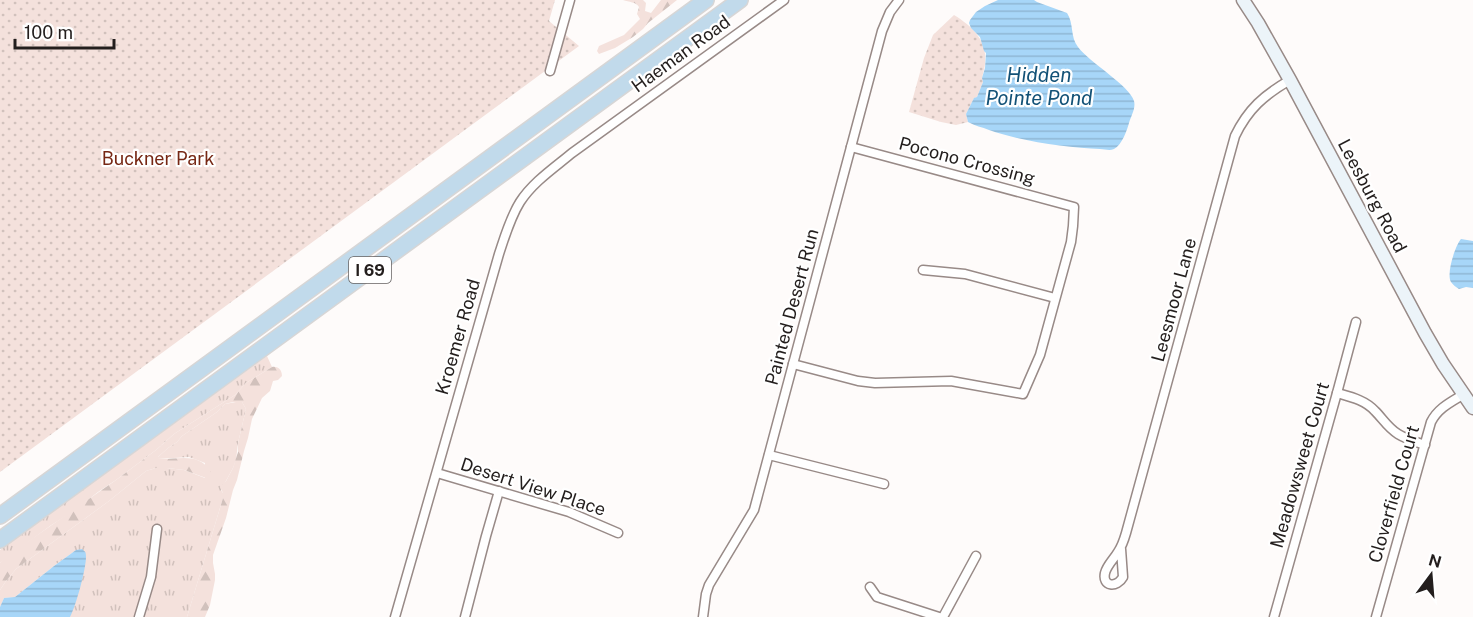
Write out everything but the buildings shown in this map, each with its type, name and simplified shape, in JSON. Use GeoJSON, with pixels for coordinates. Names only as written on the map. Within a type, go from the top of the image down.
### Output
{"type":"FeatureCollection","features":[{"type":"Feature","properties":{"kind":"highway","name":"I 69"},"geometry":{"type":"LineString","coordinates":[[0,516],[706,0]]}},
{"type":"Feature","properties":{"kind":"highway","name":"I 69"},"geometry":{"type":"LineString","coordinates":[[0,540],[740,0]]}},
{"type":"Feature","properties":{"kind":"main road","name":"Leesburg Road"},"geometry":{"type":"LineString","coordinates":[[1243,0],[1290,80],[1425,333],[1473,408]]}},
{"type":"Feature","properties":{"kind":"street"},"geometry":{"type":"LineString","coordinates":[[550,71],[570,0]]}},
{"type":"Feature","properties":{"kind":"street","name":"Haeman Road"},"geometry":{"type":"LineString","coordinates":[[627,113],[784,0]]}},
{"type":"Feature","properties":{"kind":"street","name":"Painted Desert Run"},"geometry":{"type":"LineString","coordinates":[[703,617],[709,585],[754,510],[884,24],[899,0]]}},
{"type":"Feature","properties":{"kind":"street","name":"Leesmoor Lane"},"geometry":{"type":"LineString","coordinates":[[1121,549],[1235,136],[1251,109],[1277,87],[1290,80]]}},
{"type":"Feature","properties":{"kind":"street","name":"Kroemer Road"},"geometry":{"type":"LineString","coordinates":[[395,617],[511,219],[523,198],[545,175],[627,113]]}},
{"type":"Feature","properties":{"kind":"street","name":"Pocono Crossing"},"geometry":{"type":"LineString","coordinates":[[851,147],[1074,207],[1073,233],[1055,298]]}},
{"type":"Feature","properties":{"kind":"street"},"geometry":{"type":"LineString","coordinates":[[794,364],[867,383],[951,381],[1023,394],[1040,355],[1055,298],[965,274],[923,270]]}},
{"type":"Feature","properties":{"kind":"street","name":"Meadowsweet Court"},"geometry":{"type":"LineString","coordinates":[[1274,617],[1356,322]]}},
{"type":"Feature","properties":{"kind":"street"},"geometry":{"type":"LineString","coordinates":[[1337,393],[1357,398],[1376,411],[1386,425],[1400,435],[1425,445]]}},
{"type":"Feature","properties":{"kind":"street","name":"Cloverfield Court"},"geometry":{"type":"LineString","coordinates":[[1376,617],[1435,415],[1440,408],[1464,394]]}},
{"type":"Feature","properties":{"kind":"street"},"geometry":{"type":"LineString","coordinates":[[769,455],[884,484]]}},
{"type":"Feature","properties":{"kind":"street","name":"Desert View Place"},"geometry":{"type":"LineString","coordinates":[[436,473],[569,512],[618,533]]}},
{"type":"Feature","properties":{"kind":"street"},"geometry":{"type":"LineString","coordinates":[[465,617],[499,491]]}},
{"type":"Feature","properties":{"kind":"street"},"geometry":{"type":"LineString","coordinates":[[139,617],[151,577],[157,529]]}},
{"type":"Feature","properties":{"kind":"street"},"geometry":{"type":"LineString","coordinates":[[870,587],[877,597],[941,617],[976,556]]}},
{"type":"Feature","properties":{"kind":"green space","name":"Buckner Park"},"geometry":{"type":"Polygon","coordinates":[[[0,0],[555,0],[549,21],[579,46],[0,472],[0,0]]]}},
{"type":"Feature","properties":{"kind":"green space"},"geometry":{"type":"Polygon","coordinates":[[[623,0],[643,0],[646,3],[645,11],[651,13],[661,0],[677,0],[633,37],[599,54],[597,51],[599,46],[624,35],[640,19],[637,14],[638,5],[623,0]]]}},
{"type":"Feature","properties":{"kind":"green space"},"geometry":{"type":"Polygon","coordinates":[[[954,15],[977,35],[985,55],[983,82],[966,114],[968,122],[956,125],[909,112],[933,35],[954,15]]]}},
{"type":"Feature","properties":{"kind":"green space"},"geometry":{"type":"Polygon","coordinates":[[[267,356],[272,367],[246,383],[235,395],[174,434],[116,480],[0,563],[0,550],[267,356]]]}},
{"type":"Feature","properties":{"kind":"green space"},"geometry":{"type":"Polygon","coordinates":[[[272,367],[279,368],[282,376],[273,381],[270,391],[262,398],[252,419],[237,480],[213,555],[215,580],[205,617],[187,617],[223,498],[220,487],[233,468],[238,452],[246,409],[242,402],[225,404],[158,457],[158,459],[187,458],[200,461],[211,472],[210,477],[167,468],[146,471],[16,569],[0,590],[0,563],[6,557],[116,480],[174,434],[235,395],[246,383],[272,367]]]}},
{"type":"Feature","properties":{"kind":"green space"},"geometry":{"type":"Polygon","coordinates":[[[242,402],[246,409],[236,460],[221,490],[223,498],[187,617],[70,617],[76,550],[15,597],[4,598],[0,607],[0,590],[16,569],[146,471],[156,468],[184,470],[205,478],[205,463],[189,457],[158,459],[158,457],[225,404],[242,402]]]}},
{"type":"Feature","properties":{"kind":"water","name":"Hidden Pointe Pond"},"geometry":{"type":"Polygon","coordinates":[[[998,0],[1034,0],[1067,13],[1078,47],[1125,88],[1134,101],[1134,109],[1127,129],[1117,147],[1109,150],[1044,143],[1001,134],[968,122],[966,114],[983,82],[986,53],[980,37],[969,23],[976,12],[998,0]]]}},
{"type":"Feature","properties":{"kind":"water"},"geometry":{"type":"Polygon","coordinates":[[[1461,239],[1473,241],[1473,288],[1459,289],[1450,278],[1452,260],[1461,239]]]}},
{"type":"Feature","properties":{"kind":"water"},"geometry":{"type":"Polygon","coordinates":[[[82,549],[86,554],[86,563],[70,617],[0,617],[0,607],[4,598],[15,597],[76,550],[82,549]]]}}]}
